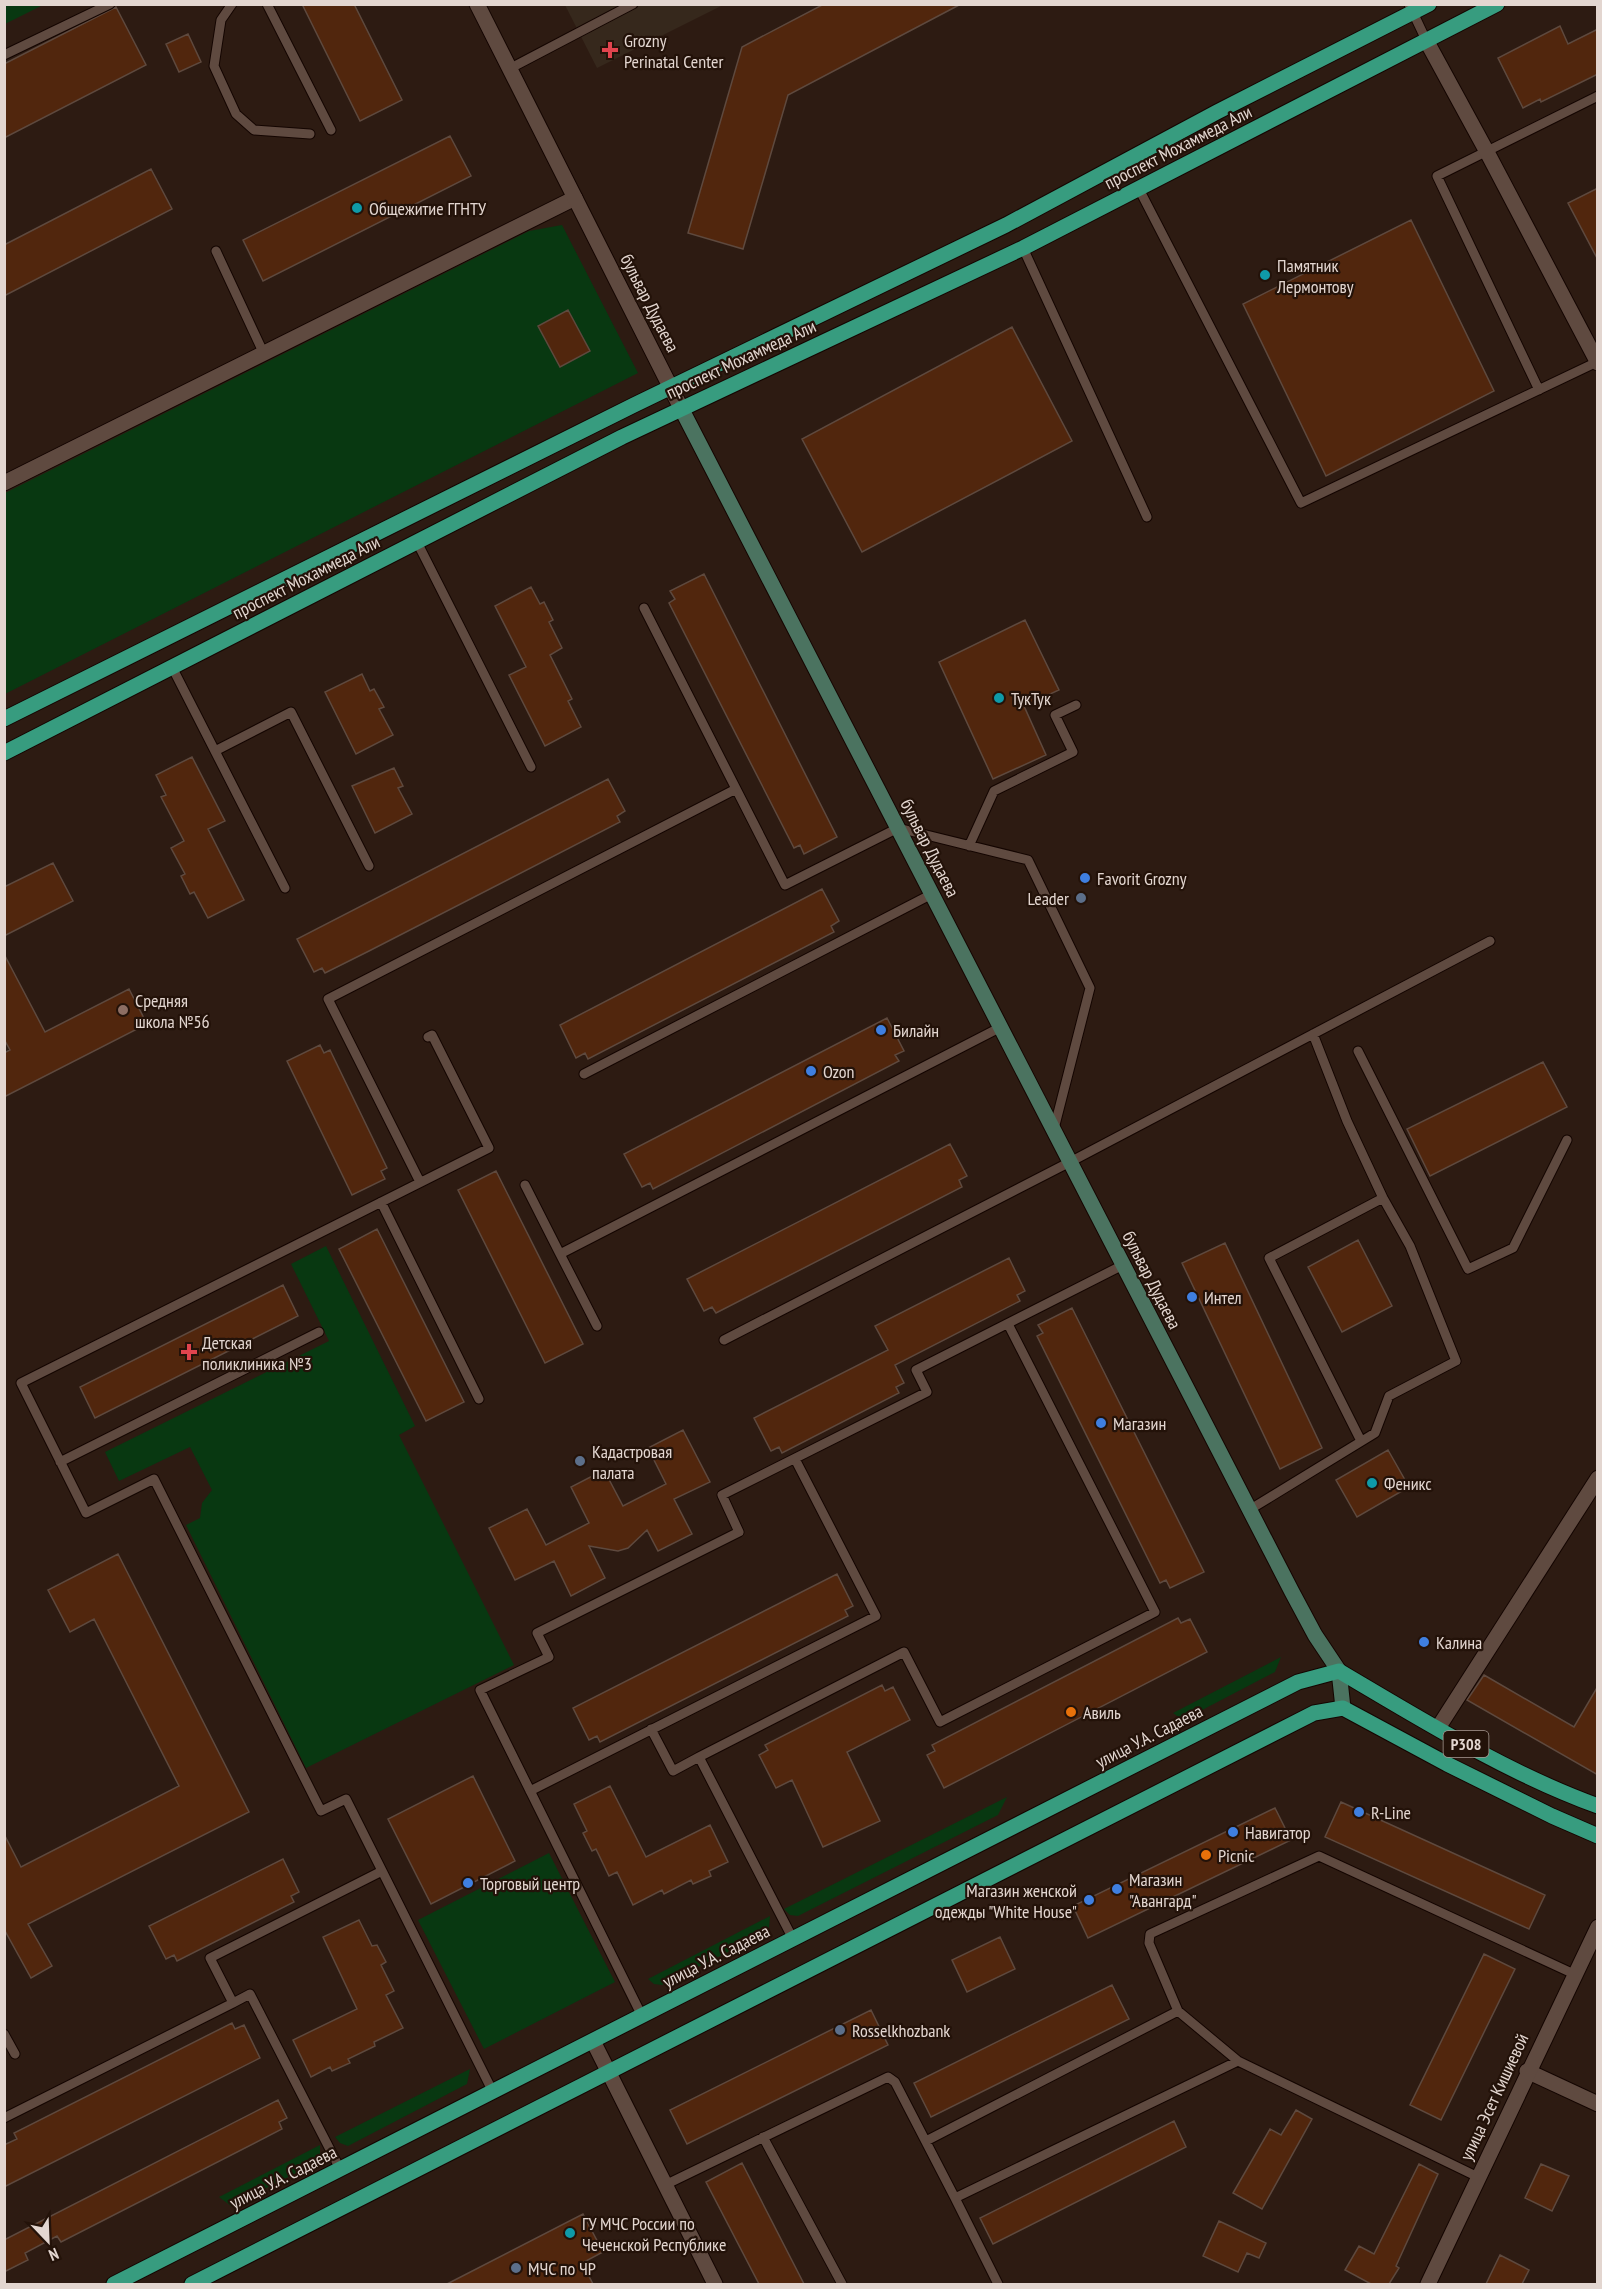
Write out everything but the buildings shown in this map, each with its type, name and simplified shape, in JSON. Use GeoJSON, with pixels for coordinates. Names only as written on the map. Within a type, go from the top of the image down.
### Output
{"type":"FeatureCollection","features":[{"type":"Feature","properties":{"kind":"main road","name":"проспект Мохаммеда Али"},"geometry":{"type":"LineString","coordinates":[[4,719],[671,388],[1006,225],[1411,9],[1429,4]]}},
{"type":"Feature","properties":{"kind":"main road","name":"проспект Мохаммеда Али"},"geometry":{"type":"LineString","coordinates":[[4,753],[681,408],[1023,248],[1497,4]]}},
{"type":"Feature","properties":{"kind":"main road","name":"бульвар Дудаева"},"geometry":{"type":"LineString","coordinates":[[681,408],[1249,1510],[1315,1635],[1339,1671],[1343,1708]]}},
{"type":"Feature","properties":{"kind":"main road","name":"P308"},"geometry":{"type":"LineString","coordinates":[[1339,1671],[1438,1728],[1567,1795],[1598,1806]]}},
{"type":"Feature","properties":{"kind":"main road","name":"улица У.А. Садаева"},"geometry":{"type":"LineString","coordinates":[[114,2284],[1298,1682],[1339,1671]]}},
{"type":"Feature","properties":{"kind":"main road","name":"P308"},"geometry":{"type":"LineString","coordinates":[[1343,1708],[1447,1764],[1598,1836]]}},
{"type":"Feature","properties":{"kind":"main road"},"geometry":{"type":"LineString","coordinates":[[192,2284],[1314,1713],[1343,1708]]}},
{"type":"Feature","properties":{"kind":"street","name":"бульвар Дудаева"},"geometry":{"type":"LineString","coordinates":[[477,4],[681,408]]}},
{"type":"Feature","properties":{"kind":"street"},"geometry":{"type":"LineString","coordinates":[[1426,40],[1597,363]]}},
{"type":"Feature","properties":{"kind":"street"},"geometry":{"type":"LineString","coordinates":[[4,483],[575,198]]}},
{"type":"Feature","properties":{"kind":"street"},"geometry":{"type":"LineString","coordinates":[[1438,1728],[1598,1478]]}},
{"type":"Feature","properties":{"kind":"street","name":"улица Эсет Кишиевой"},"geometry":{"type":"LineString","coordinates":[[1428,2284],[1527,2071],[1598,1927]]}},
{"type":"Feature","properties":{"kind":"street"},"geometry":{"type":"LineString","coordinates":[[593,2041],[714,2284]]}},
{"type":"Feature","properties":{"kind":"street"},"geometry":{"type":"LineString","coordinates":[[1527,2071],[1598,2104]]}},
{"type":"Feature","properties":{"kind":"lane"},"geometry":{"type":"LineString","coordinates":[[4,55],[110,4]]}},
{"type":"Feature","properties":{"kind":"lane"},"geometry":{"type":"LineString","coordinates":[[232,4],[221,20],[214,66],[236,114],[254,130],[310,134]]}},
{"type":"Feature","properties":{"kind":"lane"},"geometry":{"type":"LineString","coordinates":[[267,4],[331,130]]}},
{"type":"Feature","properties":{"kind":"lane"},"geometry":{"type":"LineString","coordinates":[[509,69],[630,5]]}},
{"type":"Feature","properties":{"kind":"lane"},"geometry":{"type":"LineString","coordinates":[[1411,9],[1426,40]]}},
{"type":"Feature","properties":{"kind":"lane"},"geometry":{"type":"LineString","coordinates":[[1539,390],[1437,177],[1598,96]]}},
{"type":"Feature","properties":{"kind":"lane"},"geometry":{"type":"LineString","coordinates":[[1139,189],[1300,503],[1597,363]]}},
{"type":"Feature","properties":{"kind":"lane"},"geometry":{"type":"LineString","coordinates":[[1023,248],[1147,517]]}},
{"type":"Feature","properties":{"kind":"lane"},"geometry":{"type":"LineString","coordinates":[[216,251],[264,354]]}},
{"type":"Feature","properties":{"kind":"lane"},"geometry":{"type":"LineString","coordinates":[[417,542],[531,767]]}},
{"type":"Feature","properties":{"kind":"lane"},"geometry":{"type":"LineString","coordinates":[[644,608],[785,885],[898,828],[1028,860],[1090,988],[1053,1130]]}},
{"type":"Feature","properties":{"kind":"lane"},"geometry":{"type":"LineString","coordinates":[[172,667],[285,888]]}},
{"type":"Feature","properties":{"kind":"lane"},"geometry":{"type":"LineString","coordinates":[[969,846],[994,791],[1073,752],[1055,715],[1076,705]]}},
{"type":"Feature","properties":{"kind":"lane"},"geometry":{"type":"LineString","coordinates":[[215,751],[291,712],[369,866]]}},
{"type":"Feature","properties":{"kind":"lane"},"geometry":{"type":"LineString","coordinates":[[420,1182],[328,999],[736,789]]}},
{"type":"Feature","properties":{"kind":"lane"},"geometry":{"type":"LineString","coordinates":[[584,1074],[932,894]]}},
{"type":"Feature","properties":{"kind":"lane"},"geometry":{"type":"LineString","coordinates":[[724,1340],[1070,1162],[1490,941]]}},
{"type":"Feature","properties":{"kind":"lane"},"geometry":{"type":"LineString","coordinates":[[560,1254],[1000,1028]]}},
{"type":"Feature","properties":{"kind":"lane"},"geometry":{"type":"LineString","coordinates":[[1249,1510],[1375,1432],[1389,1396],[1456,1361],[1410,1246],[1383,1198],[1347,1121],[1313,1034]]}},
{"type":"Feature","properties":{"kind":"lane"},"geometry":{"type":"LineString","coordinates":[[428,1037],[432,1035],[489,1148],[21,1383],[86,1513],[154,1479],[321,1811],[346,1799],[493,2092]]}},
{"type":"Feature","properties":{"kind":"lane"},"geometry":{"type":"LineString","coordinates":[[1358,1051],[1468,1269],[1513,1248],[1567,1140]]}},
{"type":"Feature","properties":{"kind":"lane"},"geometry":{"type":"LineString","coordinates":[[525,1185],[597,1326]]}},
{"type":"Feature","properties":{"kind":"lane"},"geometry":{"type":"LineString","coordinates":[[1361,1441],[1269,1258],[1383,1198]]}},
{"type":"Feature","properties":{"kind":"lane"},"geometry":{"type":"LineString","coordinates":[[381,1203],[479,1399]]}},
{"type":"Feature","properties":{"kind":"lane"},"geometry":{"type":"LineString","coordinates":[[642,2016],[480,1690],[549,1657],[537,1633],[739,1533],[722,1496],[927,1392],[916,1370],[1123,1265]]}},
{"type":"Feature","properties":{"kind":"lane"},"geometry":{"type":"LineString","coordinates":[[651,1730],[673,1771],[904,1652],[940,1722],[1155,1612],[1008,1324]]}},
{"type":"Feature","properties":{"kind":"lane"},"geometry":{"type":"LineString","coordinates":[[60,1462],[319,1332]]}},
{"type":"Feature","properties":{"kind":"lane"},"geometry":{"type":"LineString","coordinates":[[530,1791],[876,1616],[795,1460]]}},
{"type":"Feature","properties":{"kind":"lane"},"geometry":{"type":"LineString","coordinates":[[699,1757],[793,1939]]}},
{"type":"Feature","properties":{"kind":"lane"},"geometry":{"type":"LineString","coordinates":[[1478,2177],[1238,2061],[1178,2011],[1149,1943],[1150,1934],[1316,1856],[1574,1974]]}},
{"type":"Feature","properties":{"kind":"lane"},"geometry":{"type":"LineString","coordinates":[[233,2003],[210,1958],[382,1871]]}},
{"type":"Feature","properties":{"kind":"lane"},"geometry":{"type":"LineString","coordinates":[[4,2118],[250,1994],[340,2169]]}},
{"type":"Feature","properties":{"kind":"lane"},"geometry":{"type":"LineString","coordinates":[[926,2141],[1178,2011]]}},
{"type":"Feature","properties":{"kind":"lane"},"geometry":{"type":"LineString","coordinates":[[4,2034],[15,2054]]}},
{"type":"Feature","properties":{"kind":"lane"},"geometry":{"type":"LineString","coordinates":[[955,2198],[1238,2061]]}},
{"type":"Feature","properties":{"kind":"lane"},"geometry":{"type":"LineString","coordinates":[[665,2185],[888,2077],[896,2082],[999,2284]]}},
{"type":"Feature","properties":{"kind":"lane"},"geometry":{"type":"LineString","coordinates":[[763,2137],[842,2284]]}},
{"type":"Feature","properties":{"kind":"shaded area","name":"Grozny Perinatal Center"},"geometry":{"type":"Polygon","coordinates":[[[565,5],[723,5],[597,68],[565,5]]]}},
{"type":"Feature","properties":{"kind":"green space"},"geometry":{"type":"Polygon","coordinates":[[[5,4],[43,4],[43,5],[5,24],[5,4]]]}},
{"type":"Feature","properties":{"kind":"green space"},"geometry":{"type":"Polygon","coordinates":[[[562,225],[638,373],[5,694],[5,493],[529,231],[562,225]]]}},
{"type":"Feature","properties":{"kind":"green space"},"geometry":{"type":"Polygon","coordinates":[[[326,1246],[415,1426],[399,1435],[514,1665],[306,1768],[186,1525],[200,1518],[202,1503],[212,1490],[190,1447],[119,1481],[105,1452],[329,1341],[291,1264],[326,1246]]]}},
{"type":"Feature","properties":{"kind":"green space"},"geometry":{"type":"Polygon","coordinates":[[[1281,1657],[1275,1672],[1183,1720],[1173,1713],[1281,1657]]]}},
{"type":"Feature","properties":{"kind":"green space"},"geometry":{"type":"Polygon","coordinates":[[[1007,1797],[998,1815],[798,1916],[790,1915],[784,1909],[1007,1797]]]}},
{"type":"Feature","properties":{"kind":"green space"},"geometry":{"type":"Polygon","coordinates":[[[549,1853],[615,1982],[484,2049],[418,1920],[549,1853]]]}},
{"type":"Feature","properties":{"kind":"green space"},"geometry":{"type":"Polygon","coordinates":[[[770,1916],[769,1927],[764,1934],[662,1985],[654,1984],[648,1979],[770,1916]]]}},
{"type":"Feature","properties":{"kind":"green space"},"geometry":{"type":"Polygon","coordinates":[[[470,2069],[467,2084],[348,2146],[340,2143],[335,2137],[470,2069]]]}},
{"type":"Feature","properties":{"kind":"green space"},"geometry":{"type":"Polygon","coordinates":[[[320,2145],[320,2154],[316,2163],[231,2206],[219,2197],[320,2145]]]}},
{"type":"Feature","properties":{"kind":"place","name":"Grozny Perinatal Center"},"geometry":{"type":"Point","coordinates":[610,50]}},
{"type":"Feature","properties":{"kind":"place","name":"Общежитие ГГНТУ"},"geometry":{"type":"Point","coordinates":[357,208]}},
{"type":"Feature","properties":{"kind":"place","name":"Памятник Лермонтову"},"geometry":{"type":"Point","coordinates":[1265,275]}},
{"type":"Feature","properties":{"kind":"place","name":"ТукТук"},"geometry":{"type":"Point","coordinates":[999,698]}},
{"type":"Feature","properties":{"kind":"place","name":"Favorit Grozny"},"geometry":{"type":"Point","coordinates":[1085,878]}},
{"type":"Feature","properties":{"kind":"place","name":"Leader"},"geometry":{"type":"Point","coordinates":[1081,898]}},
{"type":"Feature","properties":{"kind":"place","name":"Средняя школа №56"},"geometry":{"type":"Point","coordinates":[123,1010]}},
{"type":"Feature","properties":{"kind":"place","name":"Билайн"},"geometry":{"type":"Point","coordinates":[881,1030]}},
{"type":"Feature","properties":{"kind":"place","name":"Ozon"},"geometry":{"type":"Point","coordinates":[811,1071]}},
{"type":"Feature","properties":{"kind":"place","name":"Интел"},"geometry":{"type":"Point","coordinates":[1192,1297]}},
{"type":"Feature","properties":{"kind":"place","name":"Детская поликлиника №3"},"geometry":{"type":"Point","coordinates":[189,1352]}},
{"type":"Feature","properties":{"kind":"place","name":"Магазин"},"geometry":{"type":"Point","coordinates":[1101,1423]}},
{"type":"Feature","properties":{"kind":"place","name":"Кадастровая палата"},"geometry":{"type":"Point","coordinates":[580,1461]}},
{"type":"Feature","properties":{"kind":"place","name":"Феникс"},"geometry":{"type":"Point","coordinates":[1372,1483]}},
{"type":"Feature","properties":{"kind":"place","name":"Калина"},"geometry":{"type":"Point","coordinates":[1424,1642]}},
{"type":"Feature","properties":{"kind":"place","name":"Авиль"},"geometry":{"type":"Point","coordinates":[1071,1712]}},
{"type":"Feature","properties":{"kind":"place","name":"R-Line"},"geometry":{"type":"Point","coordinates":[1359,1812]}},
{"type":"Feature","properties":{"kind":"place","name":"Навигатор"},"geometry":{"type":"Point","coordinates":[1233,1832]}},
{"type":"Feature","properties":{"kind":"place","name":"Picnic"},"geometry":{"type":"Point","coordinates":[1206,1855]}},
{"type":"Feature","properties":{"kind":"place","name":"Торговый центр"},"geometry":{"type":"Point","coordinates":[468,1883]}},
{"type":"Feature","properties":{"kind":"place","name":"Магазин \"Авангард\""},"geometry":{"type":"Point","coordinates":[1117,1889]}},
{"type":"Feature","properties":{"kind":"place","name":"Магазин женской одежды \"White House\""},"geometry":{"type":"Point","coordinates":[1089,1900]}},
{"type":"Feature","properties":{"kind":"place","name":"Rosselkhozbank"},"geometry":{"type":"Point","coordinates":[840,2030]}},
{"type":"Feature","properties":{"kind":"place","name":"ГУ МЧС России по Чеченской Республике"},"geometry":{"type":"Point","coordinates":[570,2233]}},
{"type":"Feature","properties":{"kind":"place","name":"МЧС по ЧР"},"geometry":{"type":"Point","coordinates":[516,2268]}}]}
